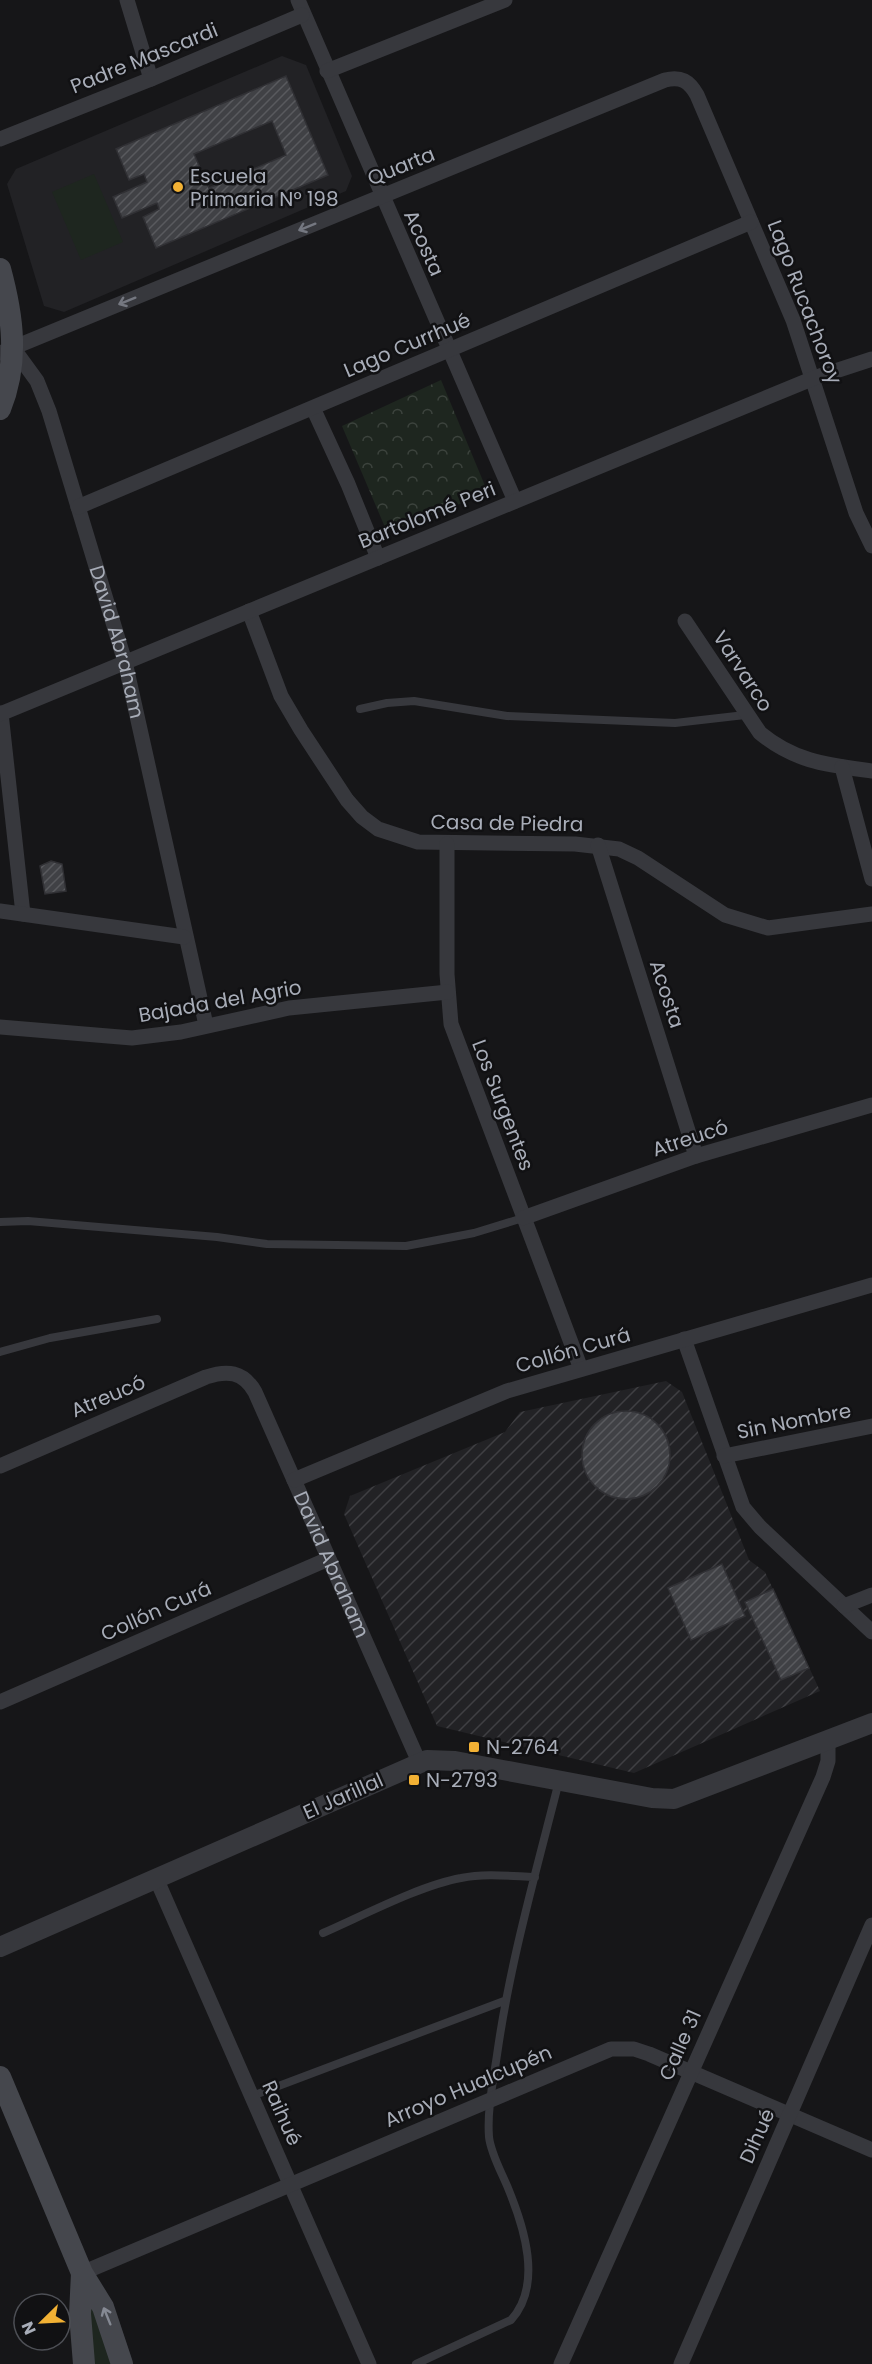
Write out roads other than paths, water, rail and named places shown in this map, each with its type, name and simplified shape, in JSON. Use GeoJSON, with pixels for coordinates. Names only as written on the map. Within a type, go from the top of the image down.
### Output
{"type":"FeatureCollection","features":[{"type":"Feature","properties":{"kind":"main road"},"geometry":{"type":"LineString","coordinates":[[0,269],[12,325],[7,351],[10,380],[0,409]]}},
{"type":"Feature","properties":{"kind":"main road"},"geometry":{"type":"LineString","coordinates":[[0,2077],[82,2272],[104,2307],[122,2364]]}},
{"type":"Feature","properties":{"kind":"main road"},"geometry":{"type":"LineString","coordinates":[[82,2272],[80,2314],[84,2364]]}},
{"type":"Feature","properties":{"kind":"street"},"geometry":{"type":"LineString","coordinates":[[127,0],[151,79]]}},
{"type":"Feature","properties":{"kind":"street"},"geometry":{"type":"LineString","coordinates":[[327,72],[505,0]]}},
{"type":"Feature","properties":{"kind":"street","name":"Padre Mascardi"},"geometry":{"type":"LineString","coordinates":[[0,139],[151,79],[300,7]]}},
{"type":"Feature","properties":{"kind":"street","name":"Acosta"},"geometry":{"type":"LineString","coordinates":[[300,7],[515,501]]}},
{"type":"Feature","properties":{"kind":"street","name":"Quarta"},"geometry":{"type":"LineString","coordinates":[[7,351],[665,80],[685,80]]}},
{"type":"Feature","properties":{"kind":"street","name":"Lago Rucachoroy"},"geometry":{"type":"LineString","coordinates":[[685,80],[697,95],[793,320],[814,378],[856,513],[872,546]]}},
{"type":"Feature","properties":{"kind":"street","name":"Lago Currhué"},"geometry":{"type":"LineString","coordinates":[[78,507],[751,222]]}},
{"type":"Feature","properties":{"kind":"street","name":"David Abraham"},"geometry":{"type":"LineString","coordinates":[[7,351],[33,374],[43,395],[125,662],[184,937],[206,1025]]}},
{"type":"Feature","properties":{"kind":"street","name":"Bartolomé Peri"},"geometry":{"type":"LineString","coordinates":[[0,714],[814,378],[872,359]]}},
{"type":"Feature","properties":{"kind":"street"},"geometry":{"type":"LineString","coordinates":[[313,408],[348,484],[378,558]]}},
{"type":"Feature","properties":{"kind":"street","name":"Casa de Piedra"},"geometry":{"type":"LineString","coordinates":[[249,611],[281,696],[347,800],[378,829],[398,838],[447,844],[598,845],[619,849],[638,858],[725,915],[768,928],[872,914]]}},
{"type":"Feature","properties":{"kind":"street","name":"Varvarco"},"geometry":{"type":"LineString","coordinates":[[685,621],[745,716],[760,734],[777,747],[797,757],[872,771]]}},
{"type":"Feature","properties":{"kind":"street"},"geometry":{"type":"LineString","coordinates":[[0,714],[23,914]]}},
{"type":"Feature","properties":{"kind":"street"},"geometry":{"type":"LineString","coordinates":[[842,767],[872,879]]}},
{"type":"Feature","properties":{"kind":"street","name":"Los Surgentes"},"geometry":{"type":"LineString","coordinates":[[447,844],[448,992],[457,1043],[581,1369]]}},
{"type":"Feature","properties":{"kind":"street","name":"Acosta"},"geometry":{"type":"LineString","coordinates":[[598,845],[696,1156]]}},
{"type":"Feature","properties":{"kind":"street"},"geometry":{"type":"LineString","coordinates":[[0,911],[184,937]]}},
{"type":"Feature","properties":{"kind":"street","name":"Bajada del Agrio"},"geometry":{"type":"LineString","coordinates":[[0,1027],[132,1038],[155,1036],[289,1008],[448,992]]}},
{"type":"Feature","properties":{"kind":"street","name":"Atreucó"},"geometry":{"type":"LineString","coordinates":[[523,1218],[696,1156],[872,1105]]}},
{"type":"Feature","properties":{"kind":"street","name":"Collón Curá"},"geometry":{"type":"LineString","coordinates":[[294,1479],[479,1401],[581,1369],[872,1285]]}},
{"type":"Feature","properties":{"kind":"street"},"geometry":{"type":"LineString","coordinates":[[684,1339],[737,1494],[751,1518],[872,1632]]}},
{"type":"Feature","properties":{"kind":"street","name":"David Abraham"},"geometry":{"type":"LineString","coordinates":[[234,1372],[250,1384],[419,1762]]}},
{"type":"Feature","properties":{"kind":"street","name":"Atreucó"},"geometry":{"type":"LineString","coordinates":[[0,1466],[206,1377],[234,1372]]}},
{"type":"Feature","properties":{"kind":"street","name":"Sin Nombre"},"geometry":{"type":"LineString","coordinates":[[724,1456],[872,1426]]}},
{"type":"Feature","properties":{"kind":"street","name":"Collón Curá"},"geometry":{"type":"LineString","coordinates":[[0,1702],[328,1558]]}},
{"type":"Feature","properties":{"kind":"street"},"geometry":{"type":"LineString","coordinates":[[844,1606],[872,1595]]}},
{"type":"Feature","properties":{"kind":"street","name":"El Jarillal"},"geometry":{"type":"LineString","coordinates":[[0,1947],[419,1762],[445,1759],[652,1798],[674,1799],[872,1723]]}},
{"type":"Feature","properties":{"kind":"street","name":"Calle 31"},"geometry":{"type":"LineString","coordinates":[[561,2364],[823,1778],[828,1761],[828,1740]]}},
{"type":"Feature","properties":{"kind":"street","name":"Raihué"},"geometry":{"type":"LineString","coordinates":[[156,1878],[369,2364]]}},
{"type":"Feature","properties":{"kind":"street","name":"Dihué"},"geometry":{"type":"LineString","coordinates":[[681,2364],[872,1925]]}},
{"type":"Feature","properties":{"kind":"street","name":"Arroyo Hualcupén"},"geometry":{"type":"LineString","coordinates":[[82,2272],[611,2049],[634,2049],[872,2150]]}},
{"type":"Feature","properties":{"kind":"lane"},"geometry":{"type":"LineString","coordinates":[[360,709],[387,703],[414,701],[507,716],[675,723],[745,716]]}},
{"type":"Feature","properties":{"kind":"lane"},"geometry":{"type":"LineString","coordinates":[[0,1222],[28,1221],[217,1237],[267,1244],[406,1246],[463,1235],[523,1218]]}},
{"type":"Feature","properties":{"kind":"lane"},"geometry":{"type":"LineString","coordinates":[[0,1352],[50,1338],[157,1319]]}},
{"type":"Feature","properties":{"kind":"lane"},"geometry":{"type":"LineString","coordinates":[[416,2364],[512,2320],[527,2297],[529,2284],[525,2242],[518,2215],[489,2140],[490,2099],[504,2001],[559,1781]]}},
{"type":"Feature","properties":{"kind":"lane"},"geometry":{"type":"LineString","coordinates":[[323,1933],[438,1884],[460,1878],[486,1875],[535,1877]]}},
{"type":"Feature","properties":{"kind":"lane"},"geometry":{"type":"LineString","coordinates":[[252,2096],[504,2001]]}},
{"type":"Feature","properties":{"kind":"place","name":"Escuela Primaria N° 198"},"geometry":{"type":"Point","coordinates":[178,187]}},
{"type":"Feature","properties":{"kind":"place","name":"N-2764"},"geometry":{"type":"Point","coordinates":[474,1747]}},
{"type":"Feature","properties":{"kind":"place","name":"N-2793"},"geometry":{"type":"Point","coordinates":[414,1780]}}]}
